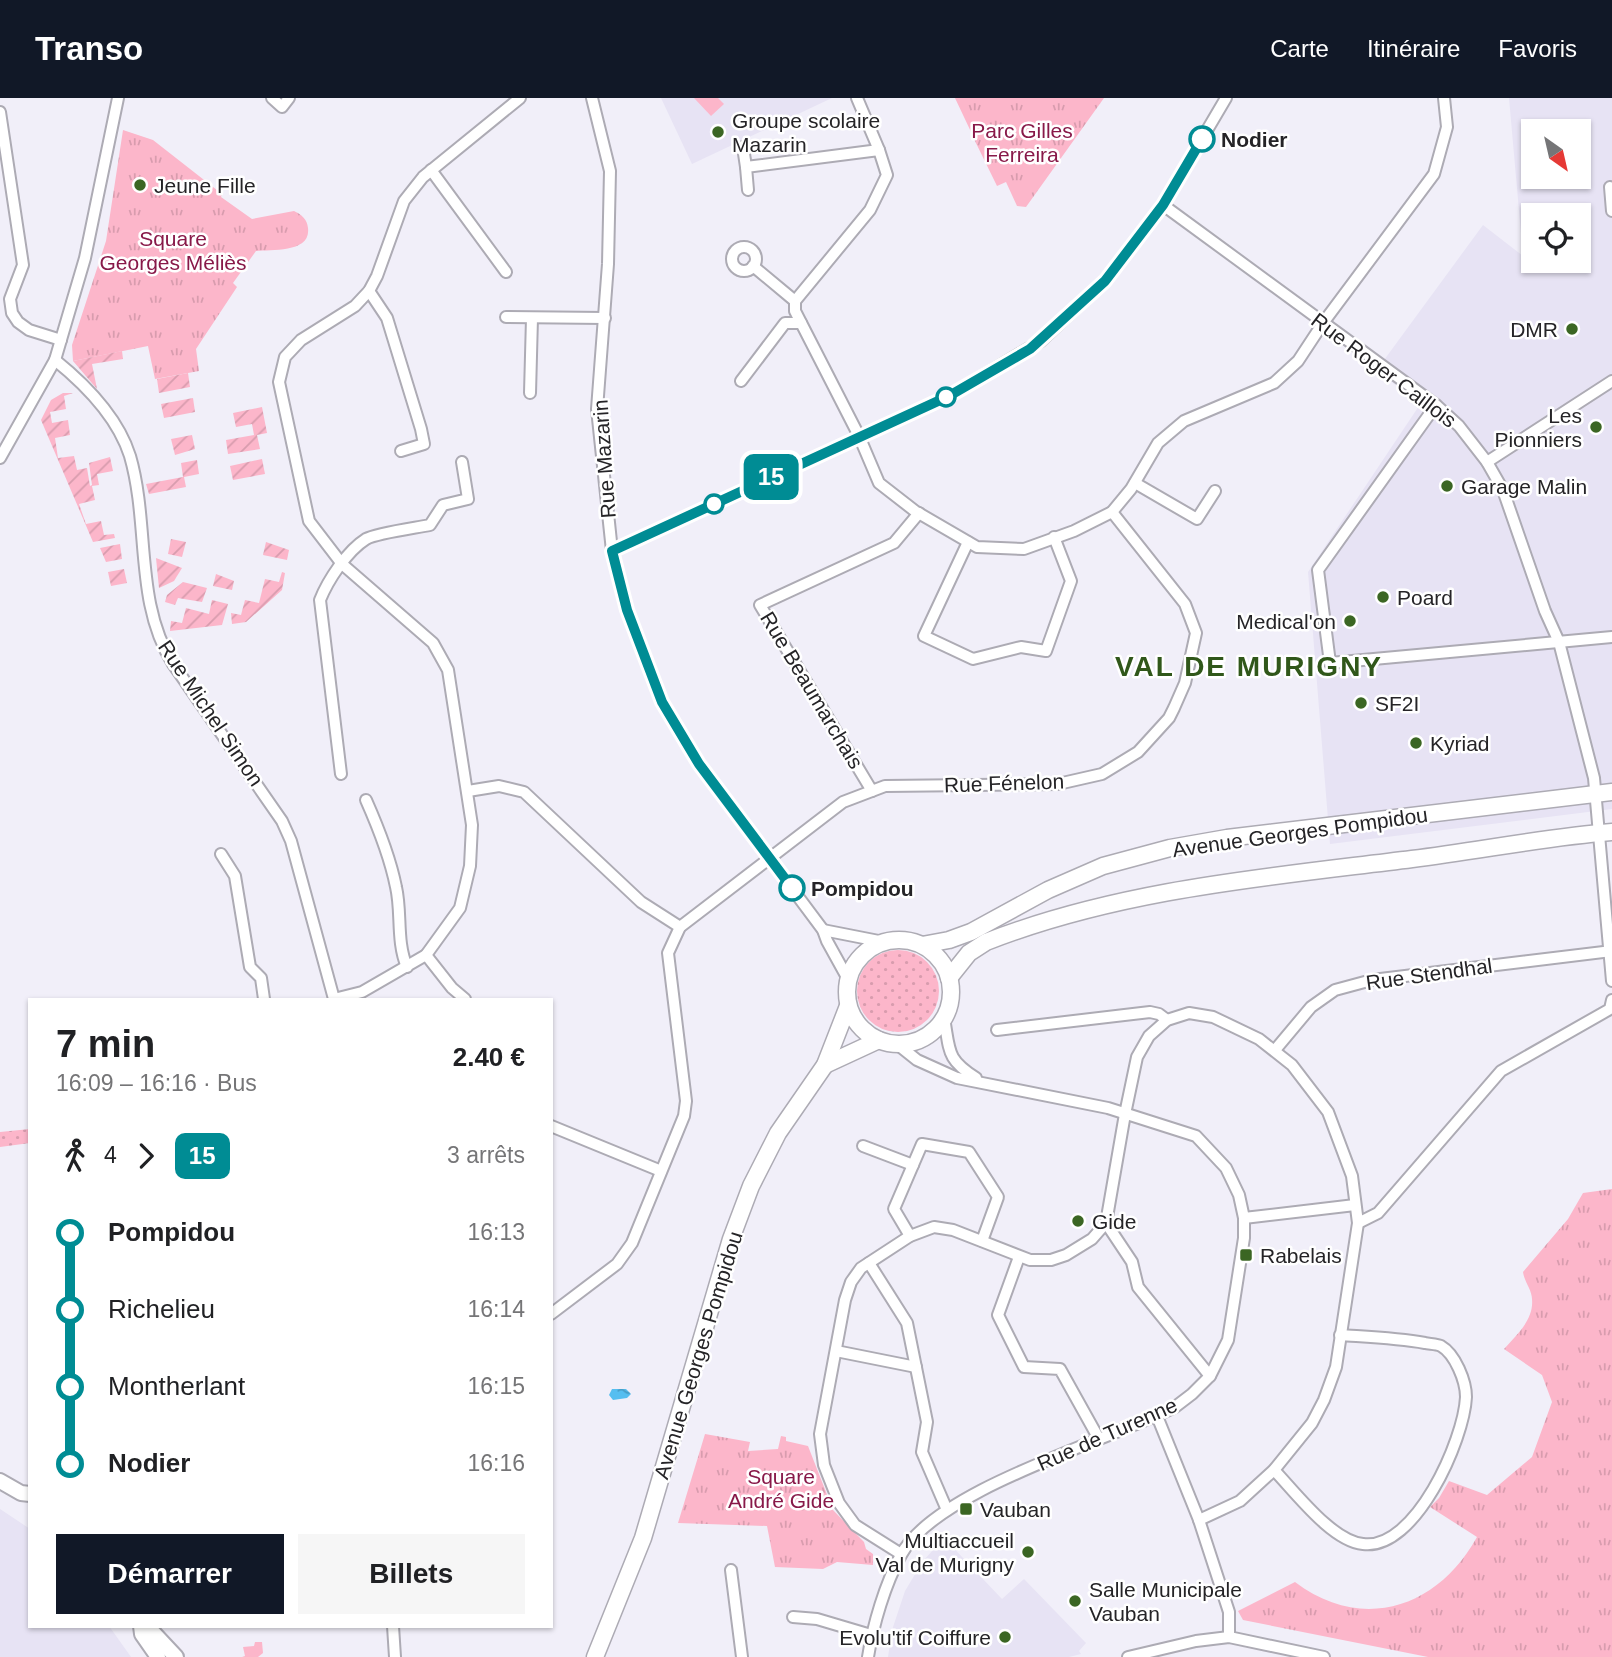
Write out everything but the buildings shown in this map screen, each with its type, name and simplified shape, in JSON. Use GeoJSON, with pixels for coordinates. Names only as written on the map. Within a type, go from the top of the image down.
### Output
{"type":"FeatureCollection","features":[{"type":"Feature","properties":{"kind":"main road","name":"Avenue Georges Pompidou"},"geometry":{"type":"LineString","coordinates":[[922,945],[971,932],[1048,890],[1103,866],[1170,848],[1227,838],[1612,792]]}},
{"type":"Feature","properties":{"kind":"main road","name":"Avenue Georges Pompidou"},"geometry":{"type":"LineString","coordinates":[[949,978],[969,953],[986,942],[1121,900],[1251,879],[1445,855],[1551,837],[1605,832]]}},
{"type":"Feature","properties":{"kind":"main road"},"geometry":{"type":"LineString","coordinates":[[897,940],[922,945],[934,953],[949,978],[951,992],[944,1018],[924,1038],[897,1044],[878,1040],[860,1026],[848,1006],[848,979],[856,963],[868,950],[884,942],[897,940]]}},
{"type":"Feature","properties":{"kind":"main road","name":"Avenue Georges Pompidou"},"geometry":{"type":"LineString","coordinates":[[595,1657],[643,1538],[731,1239],[751,1186],[778,1133],[825,1065],[848,1006]]}},
{"type":"Feature","properties":{"kind":"main road"},"geometry":{"type":"LineString","coordinates":[[825,1065],[878,1040]]}},
{"type":"Feature","properties":{"kind":"street"},"geometry":{"type":"LineString","coordinates":[[0,458],[55,360],[85,258],[118,98]]}},
{"type":"Feature","properties":{"kind":"street"},"geometry":{"type":"LineString","coordinates":[[272,98],[282,107],[289,98]]}},
{"type":"Feature","properties":{"kind":"street"},"geometry":{"type":"LineString","coordinates":[[338,998],[362,992],[426,955],[460,908],[470,866],[472,825],[448,670],[433,643],[342,564],[309,521],[279,382],[285,357],[301,340],[355,306],[369,291],[404,201],[431,170],[520,98]]}},
{"type":"Feature","properties":{"kind":"street","name":"Rue Mazarin"},"geometry":{"type":"LineString","coordinates":[[592,98],[610,171],[605,318],[597,409],[612,551],[627,610],[662,702],[699,764],[823,930],[848,979]]}},
{"type":"Feature","properties":{"kind":"street"},"geometry":{"type":"LineString","coordinates":[[857,98],[887,175],[870,209],[795,301],[795,311],[859,436],[879,483],[919,513],[977,547],[1024,549],[1074,531],[1112,512],[1135,483],[1158,443],[1184,421],[1274,383],[1298,362],[1323,323],[1434,174],[1447,127],[1444,98]]}},
{"type":"Feature","properties":{"kind":"street"},"geometry":{"type":"LineString","coordinates":[[612,551],[949,396],[1041,341],[1105,281],[1163,205],[1226,98]]}},
{"type":"Feature","properties":{"kind":"street"},"geometry":{"type":"LineString","coordinates":[[0,112],[23,265],[10,299],[12,313],[18,322],[29,330],[61,340]]}},
{"type":"Feature","properties":{"kind":"street"},"geometry":{"type":"LineString","coordinates":[[743,147],[748,190]]}},
{"type":"Feature","properties":{"kind":"street"},"geometry":{"type":"LineString","coordinates":[[746,167],[879,150]]}},
{"type":"Feature","properties":{"kind":"street"},"geometry":{"type":"LineString","coordinates":[[431,170],[506,272]]}},
{"type":"Feature","properties":{"kind":"street"},"geometry":{"type":"LineString","coordinates":[[1610,187],[1612,211]]}},
{"type":"Feature","properties":{"kind":"street","name":"Rue Roger Caillois"},"geometry":{"type":"LineString","coordinates":[[1163,205],[1436,405],[1459,426],[1488,462],[1503,491],[1545,611],[1559,642],[1594,778],[1594,794],[1605,832],[1601,845],[1612,981]]}},
{"type":"Feature","properties":{"kind":"street"},"geometry":{"type":"LineString","coordinates":[[753,266],[795,301]]}},
{"type":"Feature","properties":{"kind":"street"},"geometry":{"type":"LineString","coordinates":[[369,291],[387,318],[421,429],[424,444],[401,451]]}},
{"type":"Feature","properties":{"kind":"street"},"geometry":{"type":"LineString","coordinates":[[506,317],[605,318]]}},
{"type":"Feature","properties":{"kind":"street"},"geometry":{"type":"LineString","coordinates":[[530,393],[532,318]]}},
{"type":"Feature","properties":{"kind":"street"},"geometry":{"type":"LineString","coordinates":[[741,381],[785,323],[801,323]]}},
{"type":"Feature","properties":{"kind":"street","name":"Rue Michel Simon"},"geometry":{"type":"LineString","coordinates":[[55,360],[93,397],[120,432],[135,482],[151,616],[158,637],[173,664],[282,821],[295,852],[334,998]]}},
{"type":"Feature","properties":{"kind":"street"},"geometry":{"type":"LineString","coordinates":[[1488,462],[1612,381]]}},
{"type":"Feature","properties":{"kind":"street"},"geometry":{"type":"LineString","coordinates":[[1436,405],[1318,570],[1330,663],[1612,637]]}},
{"type":"Feature","properties":{"kind":"street"},"geometry":{"type":"LineString","coordinates":[[341,774],[320,600],[332,575],[366,539],[430,525],[443,505],[468,499],[462,462]]}},
{"type":"Feature","properties":{"kind":"street"},"geometry":{"type":"LineString","coordinates":[[1135,483],[1197,519],[1215,491]]}},
{"type":"Feature","properties":{"kind":"street","name":"Rue Fénelon"},"geometry":{"type":"LineString","coordinates":[[680,927],[843,802],[885,786],[1058,783],[1102,774],[1138,752],[1169,718],[1185,683],[1196,633],[1185,604],[1112,512]]}},
{"type":"Feature","properties":{"kind":"street","name":"Rue Beaumarchais"},"geometry":{"type":"LineString","coordinates":[[872,791],[761,605],[894,543],[919,513]]}},
{"type":"Feature","properties":{"kind":"street"},"geometry":{"type":"LineString","coordinates":[[968,542],[924,636],[972,659],[1021,647],[1046,650],[1071,581],[1054,537]]}},
{"type":"Feature","properties":{"kind":"street"},"geometry":{"type":"LineString","coordinates":[[468,791],[499,786],[524,792],[642,902],[680,927],[668,953],[686,1101],[684,1116],[632,1243],[617,1264],[553,1312]]}},
{"type":"Feature","properties":{"kind":"street"},"geometry":{"type":"LineString","coordinates":[[366,800],[376,822],[397,888],[401,944],[407,967]]}},
{"type":"Feature","properties":{"kind":"street"},"geometry":{"type":"LineString","coordinates":[[220,854],[235,876],[250,967],[261,978],[264,998]]}},
{"type":"Feature","properties":{"kind":"street"},"geometry":{"type":"LineString","coordinates":[[823,930],[884,942]]}},
{"type":"Feature","properties":{"kind":"street","name":"Rue Stendhal"},"geometry":{"type":"LineString","coordinates":[[1275,1050],[1311,1007],[1335,990],[1372,980],[1611,951]]}},
{"type":"Feature","properties":{"kind":"street"},"geometry":{"type":"LineString","coordinates":[[426,955],[452,988],[464,998]]}},
{"type":"Feature","properties":{"kind":"street"},"geometry":{"type":"LineString","coordinates":[[1358,1223],[1378,1213],[1501,1071],[1611,1006]]}},
{"type":"Feature","properties":{"kind":"street"},"geometry":{"type":"LineString","coordinates":[[997,1030],[1150,1012],[1167,1020]]}},
{"type":"Feature","properties":{"kind":"street"},"geometry":{"type":"LineString","coordinates":[[901,1554],[855,1525],[839,1503],[824,1465],[820,1434],[845,1300],[851,1282],[861,1268],[910,1236],[934,1227],[953,1230],[1030,1260],[1052,1260],[1066,1255],[1091,1239],[1106,1223],[1137,1057],[1149,1036],[1167,1020],[1189,1013],[1213,1017],[1259,1039],[1292,1065],[1328,1112],[1352,1176],[1358,1223],[1336,1367],[1312,1423],[1274,1470],[1240,1501],[1199,1520]]}},
{"type":"Feature","properties":{"kind":"street","name":"Rue de Turenne"},"geometry":{"type":"LineString","coordinates":[[944,1018],[950,1056],[957,1066],[981,1081]]}},
{"type":"Feature","properties":{"kind":"street","name":"Rue de Turenne"},"geometry":{"type":"LineString","coordinates":[[869,1657],[871,1635],[901,1554],[947,1510],[976,1493],[1175,1407],[1210,1376],[1228,1340],[1244,1238],[1244,1217],[1239,1195],[1226,1168],[1196,1136],[1125,1114],[957,1078],[918,1060],[897,1044]]}},
{"type":"Feature","properties":{"kind":"street"},"geometry":{"type":"LineString","coordinates":[[553,1127],[661,1171]]}},
{"type":"Feature","properties":{"kind":"street"},"geometry":{"type":"LineString","coordinates":[[910,1236],[894,1209],[922,1144],[969,1152],[998,1197],[982,1241]]}},
{"type":"Feature","properties":{"kind":"street"},"geometry":{"type":"LineString","coordinates":[[863,1146],[913,1165]]}},
{"type":"Feature","properties":{"kind":"street"},"geometry":{"type":"LineString","coordinates":[[1244,1217],[1355,1205]]}},
{"type":"Feature","properties":{"kind":"street"},"geometry":{"type":"LineString","coordinates":[[1106,1223],[1132,1262],[1138,1287],[1210,1376]]}},
{"type":"Feature","properties":{"kind":"street"},"geometry":{"type":"LineString","coordinates":[[1020,1257],[998,1315],[1024,1367],[1060,1369],[1099,1439]]}},
{"type":"Feature","properties":{"kind":"street"},"geometry":{"type":"LineString","coordinates":[[869,1263],[907,1323],[927,1422],[922,1452],[947,1510]]}},
{"type":"Feature","properties":{"kind":"street"},"geometry":{"type":"LineString","coordinates":[[1274,1470],[1338,1535],[1362,1545],[1394,1537],[1409,1524],[1438,1483],[1460,1426],[1466,1396],[1460,1369],[1441,1346],[1401,1339],[1340,1335]]}},
{"type":"Feature","properties":{"kind":"street"},"geometry":{"type":"LineString","coordinates":[[836,1351],[916,1367]]}},
{"type":"Feature","properties":{"kind":"street"},"geometry":{"type":"LineString","coordinates":[[1157,1416],[1199,1520],[1228,1612],[1229,1637]]}},
{"type":"Feature","properties":{"kind":"street"},"geometry":{"type":"LineString","coordinates":[[0,1481],[25,1493]]}},
{"type":"Feature","properties":{"kind":"street"},"geometry":{"type":"LineString","coordinates":[[731,1570],[742,1657]]}},
{"type":"Feature","properties":{"kind":"street"},"geometry":{"type":"LineString","coordinates":[[793,1617],[817,1619],[871,1635]]}},
{"type":"Feature","properties":{"kind":"street"},"geometry":{"type":"LineString","coordinates":[[141,1628],[142,1634],[158,1657]]}},
{"type":"Feature","properties":{"kind":"street"},"geometry":{"type":"LineString","coordinates":[[149,1628],[176,1657]]}},
{"type":"Feature","properties":{"kind":"street"},"geometry":{"type":"LineString","coordinates":[[393,1628],[395,1657]]}},
{"type":"Feature","properties":{"kind":"street"},"geometry":{"type":"LineString","coordinates":[[1128,1657],[1196,1641],[1229,1637],[1324,1657]]}},
{"type":"Feature","properties":{"kind":"shaded area","name":"Groupe scolaire Mazarin"},"geometry":{"type":"Polygon","coordinates":[[[661,98],[832,98],[692,164],[661,98]]]}},
{"type":"Feature","properties":{"kind":"shaded area"},"geometry":{"type":"Polygon","coordinates":[[[1509,98],[1612,98],[1612,809],[1330,844],[1308,572],[1421,403],[1376,371],[1483,225],[1521,254],[1521,273],[1591,273],[1591,203],[1521,203],[1521,233],[1509,98]]]}},
{"type":"Feature","properties":{"kind":"shaded area"},"geometry":{"type":"Polygon","coordinates":[[[0,1509],[28,1528],[28,1628],[110,1628],[131,1657],[0,1657],[0,1509]]]}},
{"type":"Feature","properties":{"kind":"shaded area"},"geometry":{"type":"Polygon","coordinates":[[[944,1538],[1002,1599],[1024,1579],[1086,1643],[1079,1651],[1081,1654],[1069,1657],[888,1657],[892,1630],[905,1591],[923,1561],[944,1538]]]}},
{"type":"Feature","properties":{"kind":"green space"},"geometry":{"type":"Polygon","coordinates":[[[694,98],[718,98],[724,104],[711,116],[694,98]]]}},
{"type":"Feature","properties":{"kind":"green space","name":"Parc Gilles Ferreira"},"geometry":{"type":"Polygon","coordinates":[[[955,98],[1104,98],[1026,207],[1017,206],[1006,182],[997,186],[974,139],[976,136],[972,134],[955,98]]]}},
{"type":"Feature","properties":{"kind":"green space","name":"Square Georges Méliès"},"geometry":{"type":"Polygon","coordinates":[[[123,130],[153,140],[222,194],[221,197],[252,219],[294,211],[304,218],[308,228],[307,236],[297,246],[256,251],[233,283],[237,287],[196,349],[199,371],[155,379],[148,346],[73,361],[72,345],[106,241],[123,130]]]}},
{"type":"Feature","properties":{"kind":"green space"},"geometry":{"type":"Polygon","coordinates":[[[122,351],[123,359],[92,364],[97,389],[73,361],[122,351]]]}},
{"type":"Feature","properties":{"kind":"green space"},"geometry":{"type":"Polygon","coordinates":[[[188,373],[190,387],[159,393],[157,379],[188,373]]]}},
{"type":"Feature","properties":{"kind":"green space"},"geometry":{"type":"Polygon","coordinates":[[[63,393],[73,393],[64,396],[66,409],[50,412],[52,423],[68,420],[70,435],[55,438],[58,458],[74,456],[77,470],[87,468],[90,486],[89,463],[110,457],[113,471],[97,474],[99,485],[92,486],[95,500],[79,504],[86,524],[101,521],[104,535],[114,534],[115,538],[93,542],[41,420],[51,400],[63,393]]]}},
{"type":"Feature","properties":{"kind":"green space"},"geometry":{"type":"Polygon","coordinates":[[[193,398],[195,412],[164,418],[161,404],[193,398]]]}},
{"type":"Feature","properties":{"kind":"green space"},"geometry":{"type":"Polygon","coordinates":[[[262,407],[267,433],[257,435],[260,449],[228,454],[226,440],[254,435],[252,424],[236,427],[233,413],[262,407]]]}},
{"type":"Feature","properties":{"kind":"green space"},"geometry":{"type":"Polygon","coordinates":[[[192,435],[195,449],[175,455],[171,439],[192,435]]]}},
{"type":"Feature","properties":{"kind":"green space"},"geometry":{"type":"Polygon","coordinates":[[[262,459],[265,474],[233,480],[230,466],[262,459]]]}},
{"type":"Feature","properties":{"kind":"green space"},"geometry":{"type":"Polygon","coordinates":[[[197,460],[199,474],[184,477],[186,487],[149,494],[146,484],[183,477],[181,463],[197,460]]]}},
{"type":"Feature","properties":{"kind":"green space"},"geometry":{"type":"Polygon","coordinates":[[[171,539],[186,542],[182,557],[168,554],[171,539]]]}},
{"type":"Feature","properties":{"kind":"green space"},"geometry":{"type":"Polygon","coordinates":[[[266,542],[289,550],[287,560],[263,555],[266,542]]]}},
{"type":"Feature","properties":{"kind":"green space"},"geometry":{"type":"Polygon","coordinates":[[[120,544],[122,559],[106,562],[100,548],[120,544]]]}},
{"type":"Feature","properties":{"kind":"green space"},"geometry":{"type":"Polygon","coordinates":[[[156,558],[182,568],[174,581],[159,588],[156,558]]]}},
{"type":"Feature","properties":{"kind":"green space"},"geometry":{"type":"Polygon","coordinates":[[[124,569],[127,583],[111,586],[108,572],[124,569]]]}},
{"type":"Feature","properties":{"kind":"green space"},"geometry":{"type":"Polygon","coordinates":[[[282,572],[285,573],[282,590],[246,622],[232,624],[231,613],[241,615],[245,600],[259,603],[265,579],[279,582],[282,572]]]}},
{"type":"Feature","properties":{"kind":"green space"},"geometry":{"type":"Polygon","coordinates":[[[216,574],[234,581],[232,590],[213,586],[216,574]]]}},
{"type":"Feature","properties":{"kind":"green space"},"geometry":{"type":"Polygon","coordinates":[[[183,582],[207,588],[202,602],[178,598],[175,605],[165,602],[167,595],[183,582]]]}},
{"type":"Feature","properties":{"kind":"green space"},"geometry":{"type":"Polygon","coordinates":[[[212,600],[228,604],[222,625],[170,631],[171,621],[182,623],[186,608],[209,614],[212,600]]]}},
{"type":"Feature","properties":{"kind":"green space"},"geometry":{"type":"Polygon","coordinates":[[[898,950],[914,953],[927,962],[936,975],[939,991],[936,1007],[927,1020],[914,1029],[898,1032],[882,1029],[869,1020],[860,1007],[857,991],[860,975],[869,962],[882,953],[898,950]]]}},
{"type":"Feature","properties":{"kind":"green space"},"geometry":{"type":"Polygon","coordinates":[[[28,1129],[28,1143],[0,1147],[0,1132],[28,1129]]]}},
{"type":"Feature","properties":{"kind":"green space"},"geometry":{"type":"Polygon","coordinates":[[[1612,1189],[1612,1657],[1428,1657],[1243,1620],[1238,1611],[1295,1582],[1320,1598],[1346,1606],[1372,1609],[1396,1605],[1420,1596],[1442,1581],[1461,1561],[1477,1537],[1430,1507],[1449,1481],[1487,1495],[1532,1457],[1552,1402],[1542,1375],[1504,1349],[1524,1326],[1532,1307],[1532,1296],[1523,1272],[1568,1219],[1583,1193],[1612,1189]]]}},
{"type":"Feature","properties":{"kind":"green space","name":"Square André Gide"},"geometry":{"type":"Polygon","coordinates":[[[705,1434],[750,1442],[748,1451],[778,1449],[781,1436],[786,1437],[786,1441],[808,1446],[833,1510],[873,1554],[873,1565],[837,1562],[823,1569],[775,1567],[767,1526],[678,1523],[705,1434]]]}},
{"type":"Feature","properties":{"kind":"green space"},"geometry":{"type":"Polygon","coordinates":[[[255,1642],[262,1642],[263,1653],[258,1657],[242,1657],[245,1656],[243,1647],[254,1646],[255,1642]]]}},
{"type":"Feature","properties":{"kind":"water"},"geometry":{"type":"Polygon","coordinates":[[[612,1389],[626,1389],[631,1394],[627,1398],[613,1400],[609,1395],[612,1389]]]}},
{"type":"Feature","properties":{"kind":"bus line","name":"15"},"geometry":{"type":"LineString","coordinates":[[792,888],[699,764],[662,702],[627,610],[612,551],[949,396],[1030,349],[1105,281],[1163,205],[1202,139]]}},
{"type":"Feature","properties":{"kind":"place","name":"Groupe scolaire Mazarin"},"geometry":{"type":"Point","coordinates":[718,132]}},
{"type":"Feature","properties":{"kind":"place","name":"Nodier"},"geometry":{"type":"Point","coordinates":[1202,139]}},
{"type":"Feature","properties":{"kind":"place","name":"Jeune Fille"},"geometry":{"type":"Point","coordinates":[140,185]}},
{"type":"Feature","properties":{"kind":"place","name":"DMR"},"geometry":{"type":"Point","coordinates":[1572,329]}},
{"type":"Feature","properties":{"kind":"place","name":"Les Pionniers"},"geometry":{"type":"Point","coordinates":[1596,427]}},
{"type":"Feature","properties":{"kind":"place","name":"Garage Malin"},"geometry":{"type":"Point","coordinates":[1447,486]}},
{"type":"Feature","properties":{"kind":"place","name":"Poard"},"geometry":{"type":"Point","coordinates":[1383,597]}},
{"type":"Feature","properties":{"kind":"place","name":"Medical'on"},"geometry":{"type":"Point","coordinates":[1350,621]}},
{"type":"Feature","properties":{"kind":"place","name":"SF2I"},"geometry":{"type":"Point","coordinates":[1361,703]}},
{"type":"Feature","properties":{"kind":"place","name":"Kyriad"},"geometry":{"type":"Point","coordinates":[1416,743]}},
{"type":"Feature","properties":{"kind":"place","name":"Pompidou"},"geometry":{"type":"Point","coordinates":[792,888]}},
{"type":"Feature","properties":{"kind":"place","name":"Gide"},"geometry":{"type":"Point","coordinates":[1078,1221]}},
{"type":"Feature","properties":{"kind":"place","name":"Rabelais"},"geometry":{"type":"Point","coordinates":[1246,1255]}},
{"type":"Feature","properties":{"kind":"place","name":"Vauban"},"geometry":{"type":"Point","coordinates":[966,1509]}},
{"type":"Feature","properties":{"kind":"place","name":"Multiaccueil Val de Murigny"},"geometry":{"type":"Point","coordinates":[1028,1552]}},
{"type":"Feature","properties":{"kind":"place","name":"Salle Municipale Vauban"},"geometry":{"type":"Point","coordinates":[1075,1601]}},
{"type":"Feature","properties":{"kind":"place","name":"Evolu'tif Coiffure"},"geometry":{"type":"Point","coordinates":[1005,1637]}},
{"type":"Feature","properties":{"kind":"district","name":"VAL DE MURIGNY"},"geometry":{"type":"Point","coordinates":[1249,666]}}]}
